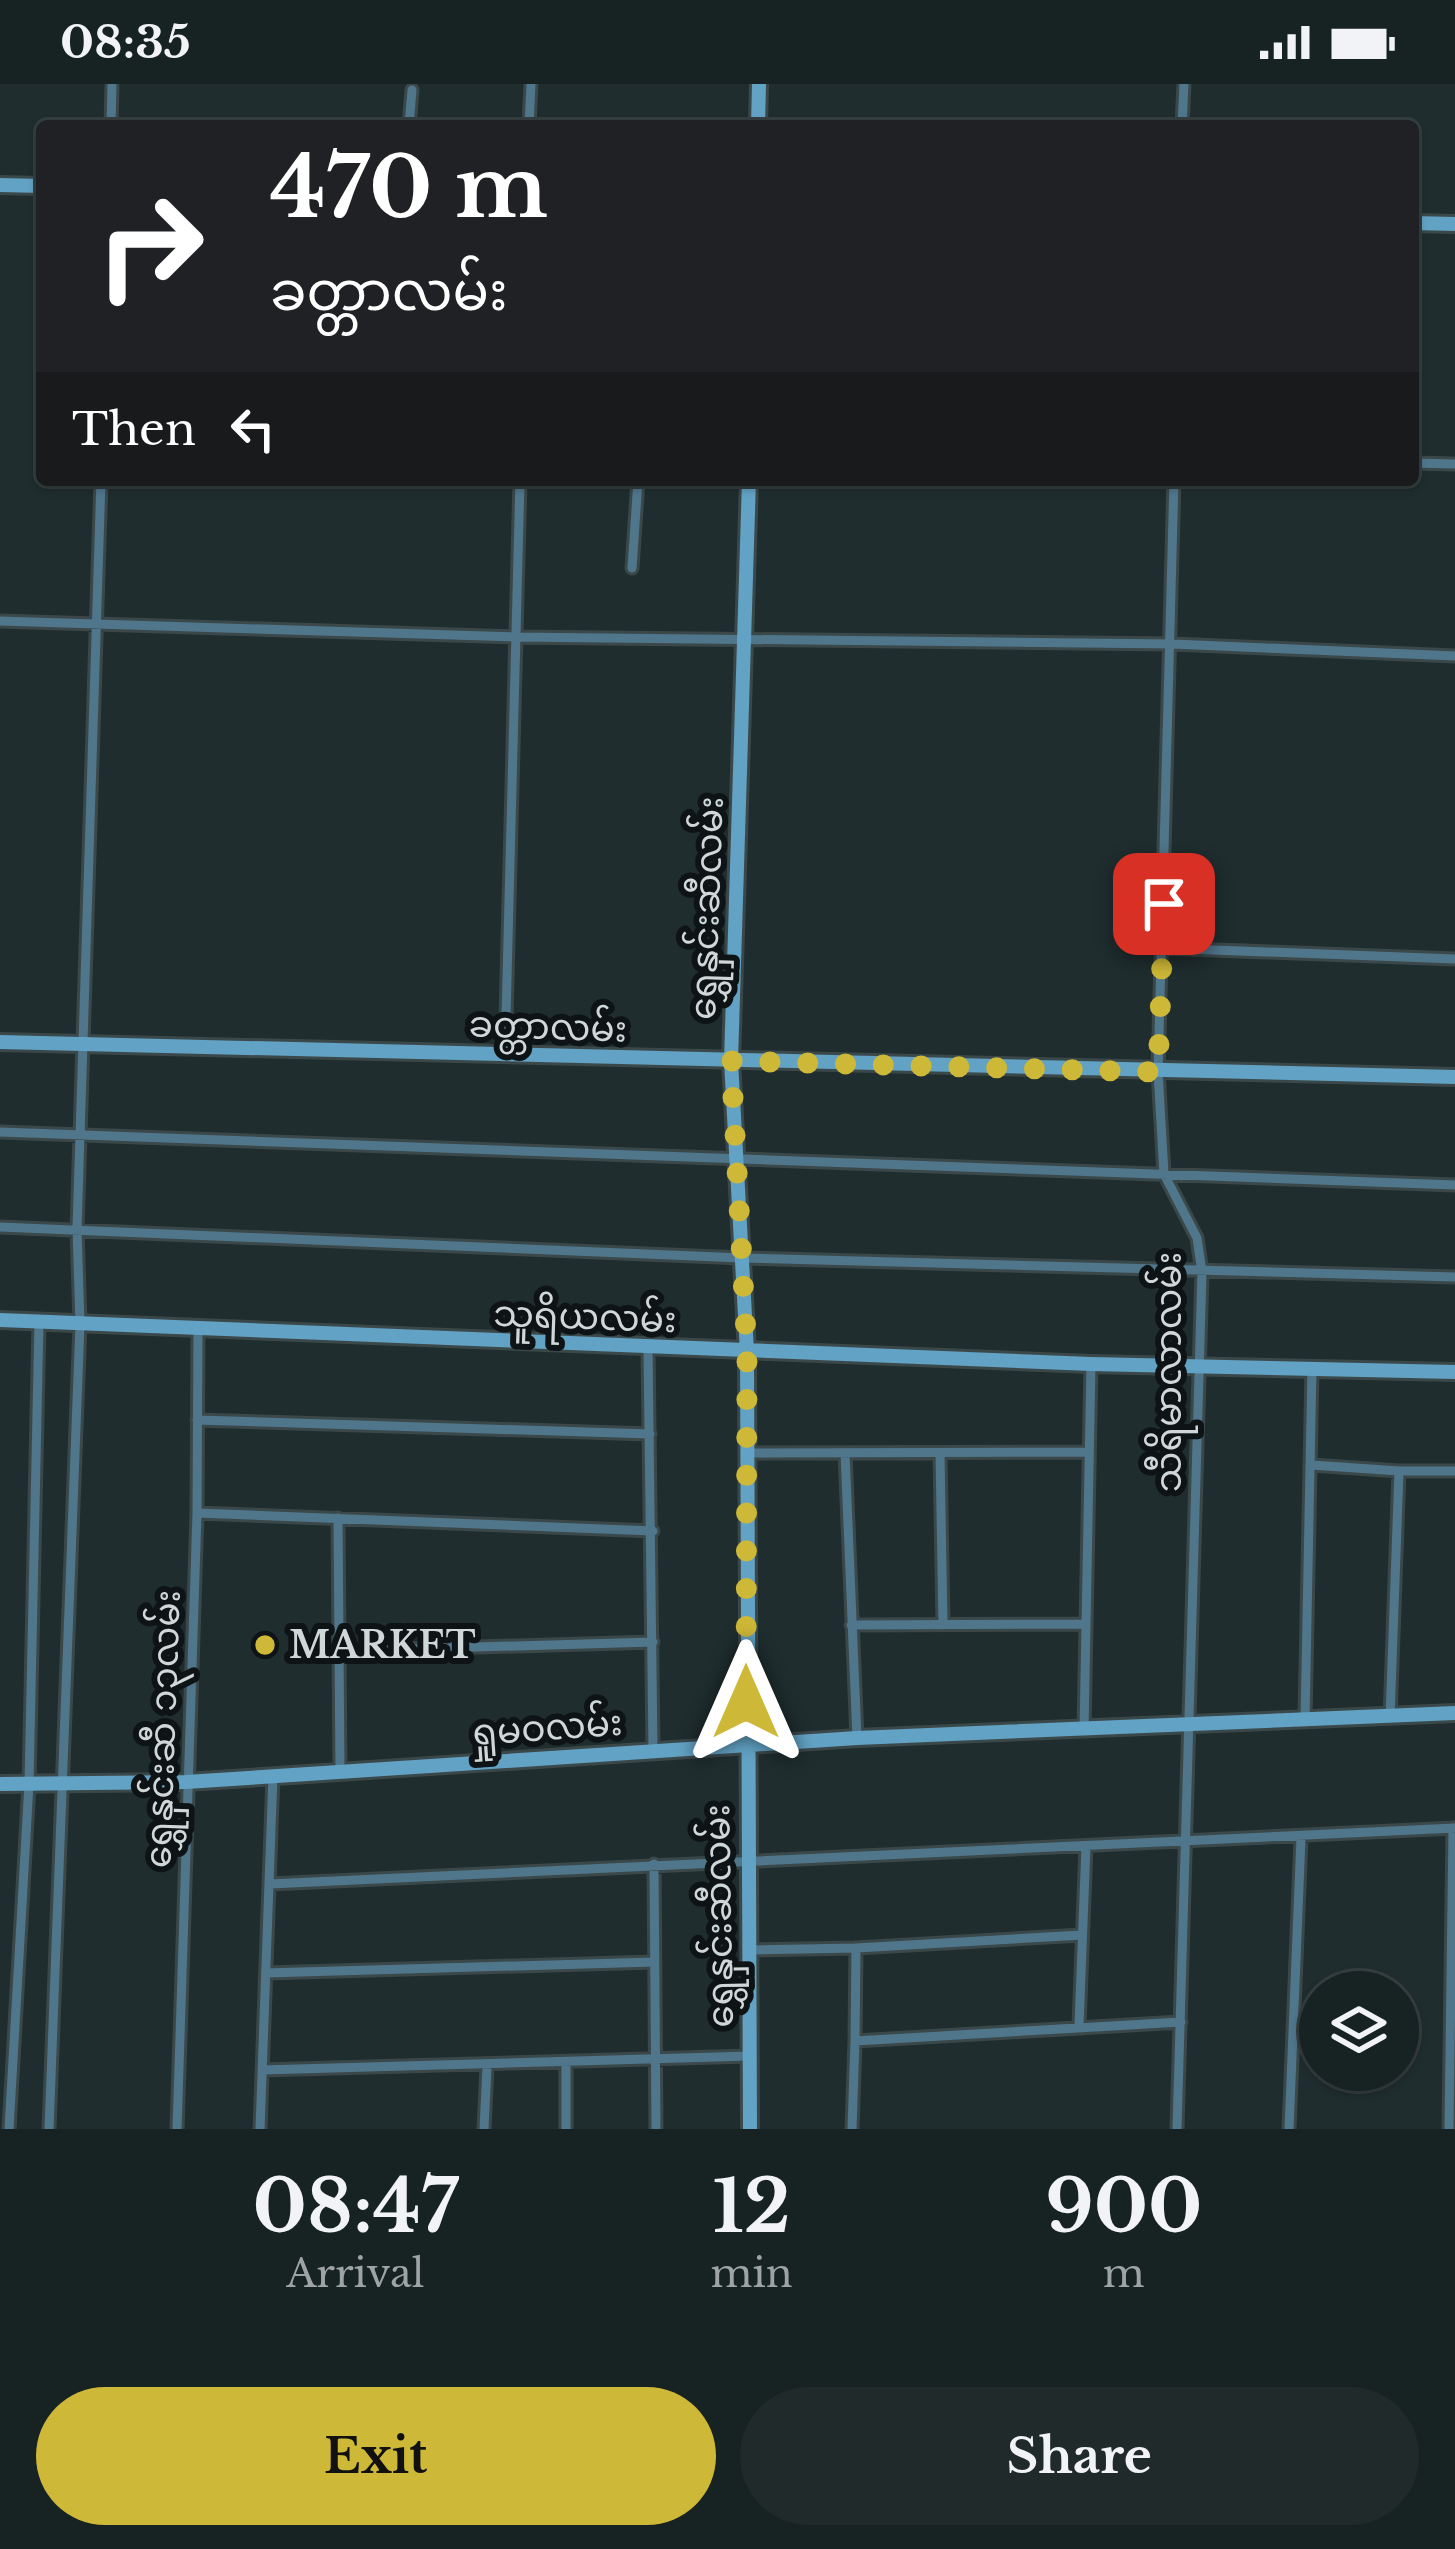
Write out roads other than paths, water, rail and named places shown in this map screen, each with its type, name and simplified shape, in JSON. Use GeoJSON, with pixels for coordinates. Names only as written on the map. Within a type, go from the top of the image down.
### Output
{"type":"FeatureCollection","features":[{"type":"Feature","properties":{"kind":"street"},"geometry":{"type":"LineString","coordinates":[[111,120],[112,84]]}},
{"type":"Feature","properties":{"kind":"street"},"geometry":{"type":"LineString","coordinates":[[529,120],[531,84]]}},
{"type":"Feature","properties":{"kind":"street"},"geometry":{"type":"LineString","coordinates":[[758,120],[759,84]]}},
{"type":"Feature","properties":{"kind":"street"},"geometry":{"type":"LineString","coordinates":[[1182,120],[1184,84]]}},
{"type":"Feature","properties":{"kind":"street"},"geometry":{"type":"LineString","coordinates":[[410,120],[412,90]]}},
{"type":"Feature","properties":{"kind":"street"},"geometry":{"type":"LineString","coordinates":[[0,185],[36,186]]}},
{"type":"Feature","properties":{"kind":"street"},"geometry":{"type":"LineString","coordinates":[[1419,223],[1455,224]]}},
{"type":"Feature","properties":{"kind":"street"},"geometry":{"type":"LineString","coordinates":[[1419,463],[1455,464]]}},
{"type":"Feature","properties":{"kind":"street"},"geometry":{"type":"LineString","coordinates":[[49,2129],[80,1324],[77,1229],[101,486]]}},
{"type":"Feature","properties":{"kind":"street"},"geometry":{"type":"LineString","coordinates":[[505,1055],[520,486]]}},
{"type":"Feature","properties":{"kind":"street"},"geometry":{"type":"LineString","coordinates":[[632,568],[638,486]]}},
{"type":"Feature","properties":{"kind":"street","name":"ရွှေနှင်းဆီလမ်း"},"geometry":{"type":"LineString","coordinates":[[748,486],[731,1061],[747,1352],[750,2129]]}},
{"type":"Feature","properties":{"kind":"street","name":"သီရိမာလာလမ်း"},"geometry":{"type":"LineString","coordinates":[[1174,486],[1158,1072],[1164,1174],[1197,1238],[1202,1272],[1177,2129]]}},
{"type":"Feature","properties":{"kind":"street"},"geometry":{"type":"LineString","coordinates":[[0,621],[516,638],[1172,644],[1455,656]]}},
{"type":"Feature","properties":{"kind":"street"},"geometry":{"type":"LineString","coordinates":[[1162,948],[1455,958]]}},
{"type":"Feature","properties":{"kind":"street","name":"ခတ္တာလမ်း"},"geometry":{"type":"LineString","coordinates":[[0,1042],[1455,1077]]}},
{"type":"Feature","properties":{"kind":"street"},"geometry":{"type":"LineString","coordinates":[[0,1132],[1455,1185]]}},
{"type":"Feature","properties":{"kind":"street"},"geometry":{"type":"LineString","coordinates":[[0,1227],[742,1258],[1455,1277]]}},
{"type":"Feature","properties":{"kind":"street","name":"သူရိယလမ်း"},"geometry":{"type":"LineString","coordinates":[[0,1320],[747,1352],[1455,1372]]}},
{"type":"Feature","properties":{"kind":"street"},"geometry":{"type":"LineString","coordinates":[[9,2129],[29,1784],[39,1322]]}},
{"type":"Feature","properties":{"kind":"street","name":"ရွှေနှင်းဆီ ၁၃လမ်း"},"geometry":{"type":"LineString","coordinates":[[177,2129],[197,1513],[198,1331]]}},
{"type":"Feature","properties":{"kind":"street"},"geometry":{"type":"LineString","coordinates":[[648,1348],[653,1750]]}},
{"type":"Feature","properties":{"kind":"street"},"geometry":{"type":"LineString","coordinates":[[1084,1730],[1091,1364]]}},
{"type":"Feature","properties":{"kind":"street"},"geometry":{"type":"LineString","coordinates":[[1305,1719],[1312,1368]]}},
{"type":"Feature","properties":{"kind":"street"},"geometry":{"type":"LineString","coordinates":[[197,1420],[650,1434]]}},
{"type":"Feature","properties":{"kind":"street"},"geometry":{"type":"LineString","coordinates":[[747,1453],[1087,1452]]}},
{"type":"Feature","properties":{"kind":"street"},"geometry":{"type":"LineString","coordinates":[[844,1453],[857,1738]]}},
{"type":"Feature","properties":{"kind":"street"},"geometry":{"type":"LineString","coordinates":[[940,1453],[943,1624]]}},
{"type":"Feature","properties":{"kind":"street"},"geometry":{"type":"LineString","coordinates":[[1312,1465],[1455,1471]]}},
{"type":"Feature","properties":{"kind":"street"},"geometry":{"type":"LineString","coordinates":[[1390,1718],[1399,1471]]}},
{"type":"Feature","properties":{"kind":"street"},"geometry":{"type":"LineString","coordinates":[[197,1513],[653,1531]]}},
{"type":"Feature","properties":{"kind":"street"},"geometry":{"type":"LineString","coordinates":[[338,1518],[340,1771]]}},
{"type":"Feature","properties":{"kind":"street"},"geometry":{"type":"LineString","coordinates":[[851,1625],[1084,1624]]}},
{"type":"Feature","properties":{"kind":"street"},"geometry":{"type":"LineString","coordinates":[[339,1651],[653,1642]]}},
{"type":"Feature","properties":{"kind":"street","name":"ရှုမဝလမ်း"},"geometry":{"type":"LineString","coordinates":[[0,1784],[187,1782],[746,1744],[1455,1713]]}},
{"type":"Feature","properties":{"kind":"street"},"geometry":{"type":"LineString","coordinates":[[260,2129],[273,1775]]}},
{"type":"Feature","properties":{"kind":"street"},"geometry":{"type":"LineString","coordinates":[[270,1884],[1454,1828],[1449,2129]]}},
{"type":"Feature","properties":{"kind":"street"},"geometry":{"type":"LineString","coordinates":[[1289,2129],[1301,1838]]}},
{"type":"Feature","properties":{"kind":"street"},"geometry":{"type":"LineString","coordinates":[[1078,2025],[1086,1847]]}},
{"type":"Feature","properties":{"kind":"street"},"geometry":{"type":"LineString","coordinates":[[654,1864],[656,2129]]}},
{"type":"Feature","properties":{"kind":"street"},"geometry":{"type":"LineString","coordinates":[[748,1950],[1082,1935]]}},
{"type":"Feature","properties":{"kind":"street"},"geometry":{"type":"LineString","coordinates":[[851,2129],[856,1948]]}},
{"type":"Feature","properties":{"kind":"street"},"geometry":{"type":"LineString","coordinates":[[266,1973],[655,1962]]}},
{"type":"Feature","properties":{"kind":"street"},"geometry":{"type":"LineString","coordinates":[[855,2041],[1181,2022]]}},
{"type":"Feature","properties":{"kind":"street"},"geometry":{"type":"LineString","coordinates":[[262,2070],[566,2065],[750,2056]]}},
{"type":"Feature","properties":{"kind":"street"},"geometry":{"type":"LineString","coordinates":[[566,2065],[566,2129]]}},
{"type":"Feature","properties":{"kind":"street"},"geometry":{"type":"LineString","coordinates":[[484,2129],[487,2066]]}},
{"type":"Feature","properties":{"kind":"place","name":"MARKET"},"geometry":{"type":"Point","coordinates":[265,1645]}}]}
